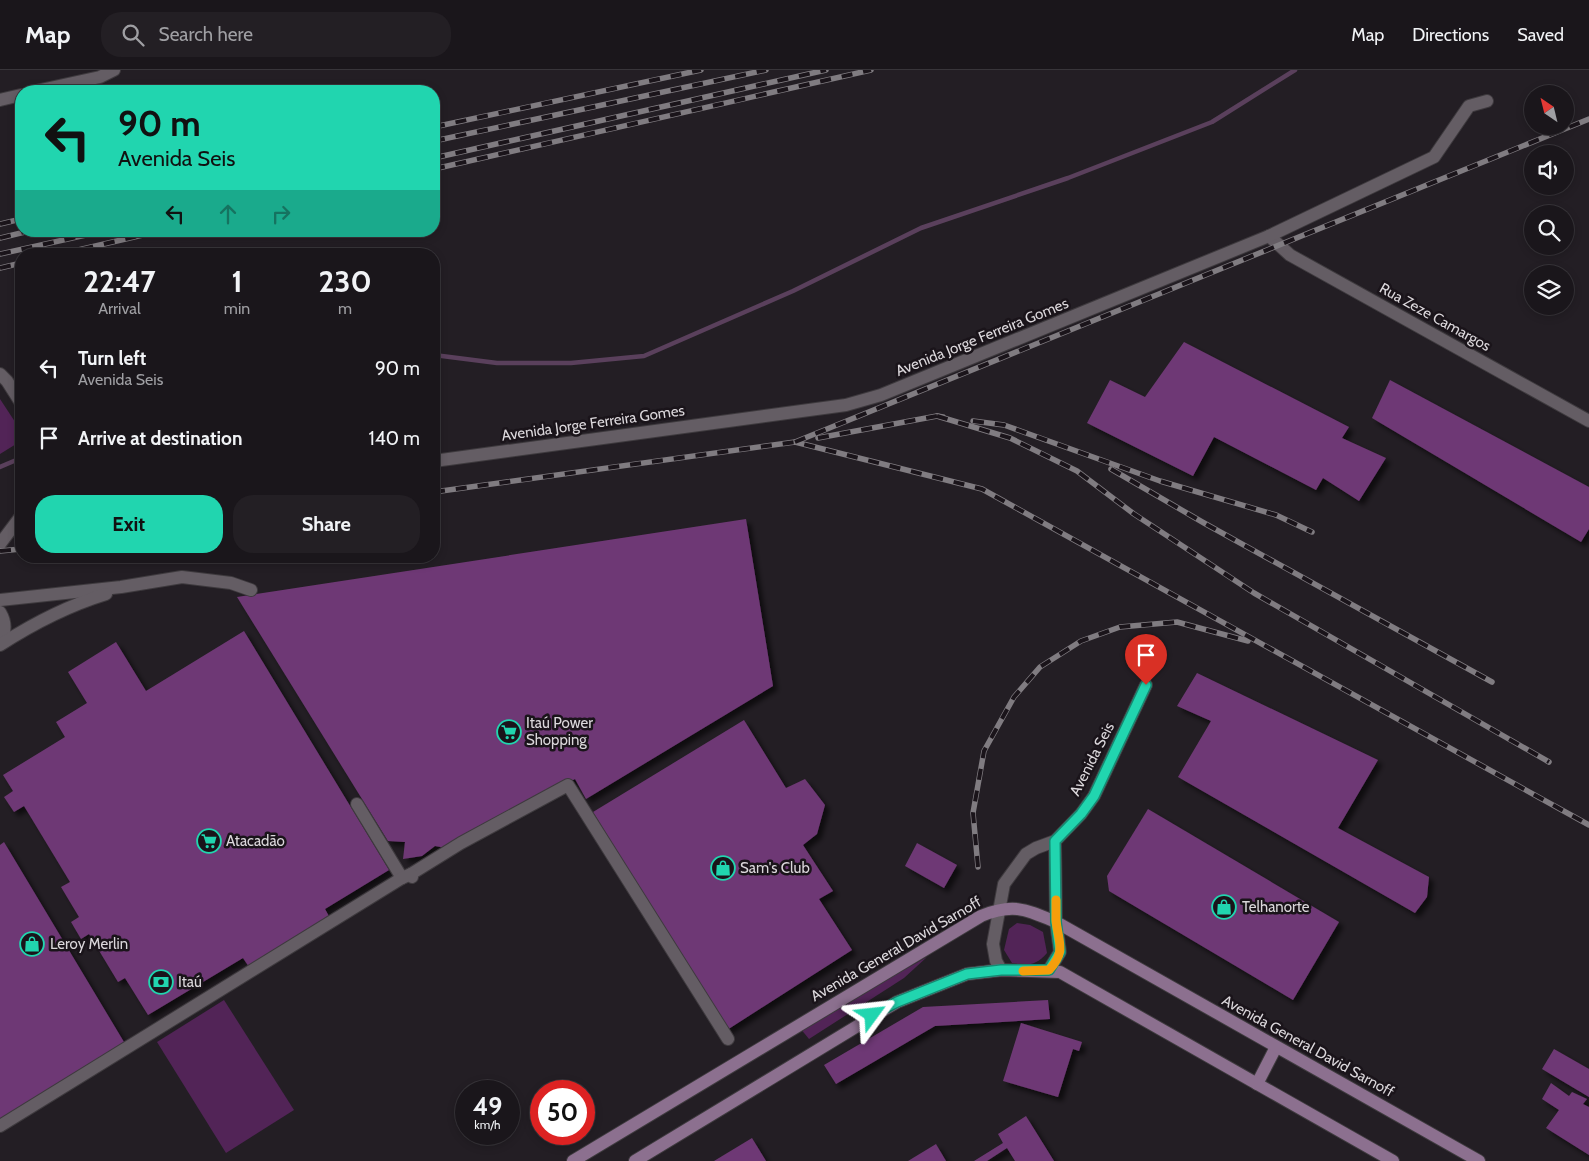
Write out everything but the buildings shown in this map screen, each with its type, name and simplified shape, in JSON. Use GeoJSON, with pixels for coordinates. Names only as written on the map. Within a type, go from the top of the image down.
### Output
{"type":"FeatureCollection","features":[{"type":"Feature","properties":{"kind":"main road","name":"Avenida General David Sarnoff"},"geometry":{"type":"LineString","coordinates":[[573,1161],[873,979],[981,916],[1000,908],[1018,907],[1056,922],[1479,1161]]}},
{"type":"Feature","properties":{"kind":"main road"},"geometry":{"type":"LineString","coordinates":[[635,1161],[888,1006],[967,974],[1001,970],[1049,970],[1060,972],[1393,1161]]}},
{"type":"Feature","properties":{"kind":"main road"},"geometry":{"type":"LineString","coordinates":[[1257,1084],[1276,1047]]}},
{"type":"Feature","properties":{"kind":"street"},"geometry":{"type":"LineString","coordinates":[[63,85],[100,77],[114,70]]}},
{"type":"Feature","properties":{"kind":"street"},"geometry":{"type":"LineString","coordinates":[[0,100],[15,96]]}},
{"type":"Feature","properties":{"kind":"street","name":"Avenida Jorge Ferreira Gomes"},"geometry":{"type":"LineString","coordinates":[[440,460],[846,405],[881,395],[944,371],[1269,236],[1434,157],[1469,106],[1487,101]]}},
{"type":"Feature","properties":{"kind":"street","name":"Rua Zeze Camargos"},"geometry":{"type":"LineString","coordinates":[[1269,236],[1290,255],[1589,421]]}},
{"type":"Feature","properties":{"kind":"street"},"geometry":{"type":"LineString","coordinates":[[0,374],[15,394]]}},
{"type":"Feature","properties":{"kind":"street"},"geometry":{"type":"LineString","coordinates":[[0,544],[15,529]]}},
{"type":"Feature","properties":{"kind":"street"},"geometry":{"type":"LineString","coordinates":[[0,600],[121,587],[182,577],[231,583],[251,590]]}},
{"type":"Feature","properties":{"kind":"street"},"geometry":{"type":"LineString","coordinates":[[0,644],[74,603],[108,594],[121,587]]}},
{"type":"Feature","properties":{"kind":"street"},"geometry":{"type":"LineString","coordinates":[[0,612],[4,622],[4,631],[0,644]]}},
{"type":"Feature","properties":{"kind":"street","name":"Avenida Seis"},"geometry":{"type":"LineString","coordinates":[[1001,970],[996,961],[994,944],[1004,884],[1016,865],[1036,848],[1055,841],[1081,814],[1094,796],[1146,685]]}},
{"type":"Feature","properties":{"kind":"street"},"geometry":{"type":"LineString","coordinates":[[0,1126],[461,843],[568,785],[728,1039]]}},
{"type":"Feature","properties":{"kind":"street"},"geometry":{"type":"LineString","coordinates":[[357,804],[408,876]]}},
{"type":"Feature","properties":{"kind":"street"},"geometry":{"type":"LineString","coordinates":[[1049,970],[1060,952],[1056,922],[1055,841]]}},
{"type":"Feature","properties":{"kind":"shaded area"},"geometry":{"type":"Polygon","coordinates":[[[0,399],[15,422],[15,445],[0,454],[0,399]]]}},
{"type":"Feature","properties":{"kind":"shaded area"},"geometry":{"type":"Polygon","coordinates":[[[1017,923],[1030,925],[1043,932],[1047,953],[1035,963],[1022,965],[1012,963],[1004,950],[1009,929],[1017,923]]]}},
{"type":"Feature","properties":{"kind":"shaded area"},"geometry":{"type":"Polygon","coordinates":[[[927,957],[904,978],[809,1039],[800,1028],[927,957]]]}},
{"type":"Feature","properties":{"kind":"shaded area"},"geometry":{"type":"Polygon","coordinates":[[[224,1000],[294,1110],[226,1153],[157,1042],[224,1000]]]}},
{"type":"Feature","properties":{"kind":"waterway"},"geometry":{"type":"LineString","coordinates":[[440,356],[497,363],[571,363],[644,356],[793,291],[921,228],[1068,178],[1212,122],[1295,70]]}},
{"type":"Feature","properties":{"kind":"waterway"},"geometry":{"type":"LineString","coordinates":[[0,467],[15,461]]}},
{"type":"Feature","properties":{"kind":"railway"},"geometry":{"type":"LineString","coordinates":[[440,126],[701,70]]}},
{"type":"Feature","properties":{"kind":"railway"},"geometry":{"type":"LineString","coordinates":[[440,140],[766,70]]}},
{"type":"Feature","properties":{"kind":"railway"},"geometry":{"type":"LineString","coordinates":[[440,157],[826,70]]}},
{"type":"Feature","properties":{"kind":"railway"},"geometry":{"type":"LineString","coordinates":[[440,168],[871,70]]}},
{"type":"Feature","properties":{"kind":"railway"},"geometry":{"type":"LineString","coordinates":[[795,442],[1589,119]]}},
{"type":"Feature","properties":{"kind":"railway"},"geometry":{"type":"LineString","coordinates":[[0,224],[15,220]]}},
{"type":"Feature","properties":{"kind":"railway"},"geometry":{"type":"LineString","coordinates":[[0,238],[15,234]]}},
{"type":"Feature","properties":{"kind":"railway"},"geometry":{"type":"LineString","coordinates":[[27,248],[77,237]]}},
{"type":"Feature","properties":{"kind":"railway"},"geometry":{"type":"LineString","coordinates":[[87,248],[134,237]]}},
{"type":"Feature","properties":{"kind":"railway"},"geometry":{"type":"LineString","coordinates":[[0,254],[15,251]]}},
{"type":"Feature","properties":{"kind":"railway"},"geometry":{"type":"LineString","coordinates":[[0,268],[15,264]]}},
{"type":"Feature","properties":{"kind":"railway"},"geometry":{"type":"LineString","coordinates":[[937,416],[1010,438],[1077,471],[1134,514],[1254,593],[1549,762]]}},
{"type":"Feature","properties":{"kind":"railway"},"geometry":{"type":"LineString","coordinates":[[818,438],[937,416],[943,417]]}},
{"type":"Feature","properties":{"kind":"railway"},"geometry":{"type":"LineString","coordinates":[[973,421],[1004,425],[1160,481],[1276,515],[1312,532]]}},
{"type":"Feature","properties":{"kind":"railway"},"geometry":{"type":"LineString","coordinates":[[440,491],[795,442],[982,489],[1589,825]]}},
{"type":"Feature","properties":{"kind":"railway"},"geometry":{"type":"LineString","coordinates":[[1111,469],[1204,523],[1492,682]]}},
{"type":"Feature","properties":{"kind":"railway"},"geometry":{"type":"LineString","coordinates":[[0,551],[15,550]]}},
{"type":"Feature","properties":{"kind":"railway"},"geometry":{"type":"LineString","coordinates":[[978,867],[973,813],[984,751],[1014,697],[1040,667],[1081,641],[1120,627],[1177,622],[1248,641]]}},
{"type":"Feature","properties":{"kind":"slow traffic"},"geometry":{"type":"LineString","coordinates":[[1023,971],[1049,970],[1056,963],[1060,952],[1060,937],[1056,922],[1056,900]]}},
{"type":"Feature","properties":{"kind":"place","name":"Itaú Power Shopping"},"geometry":{"type":"Point","coordinates":[509,732]}},
{"type":"Feature","properties":{"kind":"place","name":"Atacadão"},"geometry":{"type":"Point","coordinates":[209,841]}},
{"type":"Feature","properties":{"kind":"place","name":"Sam's Club"},"geometry":{"type":"Point","coordinates":[723,868]}},
{"type":"Feature","properties":{"kind":"place","name":"Telhanorte"},"geometry":{"type":"Point","coordinates":[1224,907]}},
{"type":"Feature","properties":{"kind":"place","name":"Leroy Merlin"},"geometry":{"type":"Point","coordinates":[32,944]}},
{"type":"Feature","properties":{"kind":"place","name":"Itaú"},"geometry":{"type":"Point","coordinates":[161,982]}},
{"type":"Feature","properties":{"kind":"route"},"geometry":{"type":"LineString","coordinates":[[872,1015],[897,1002],[967,974],[1001,970],[1049,970],[1056,963],[1060,952],[1060,937],[1056,922],[1055,841],[1081,814],[1094,796],[1146,685]]}}]}
